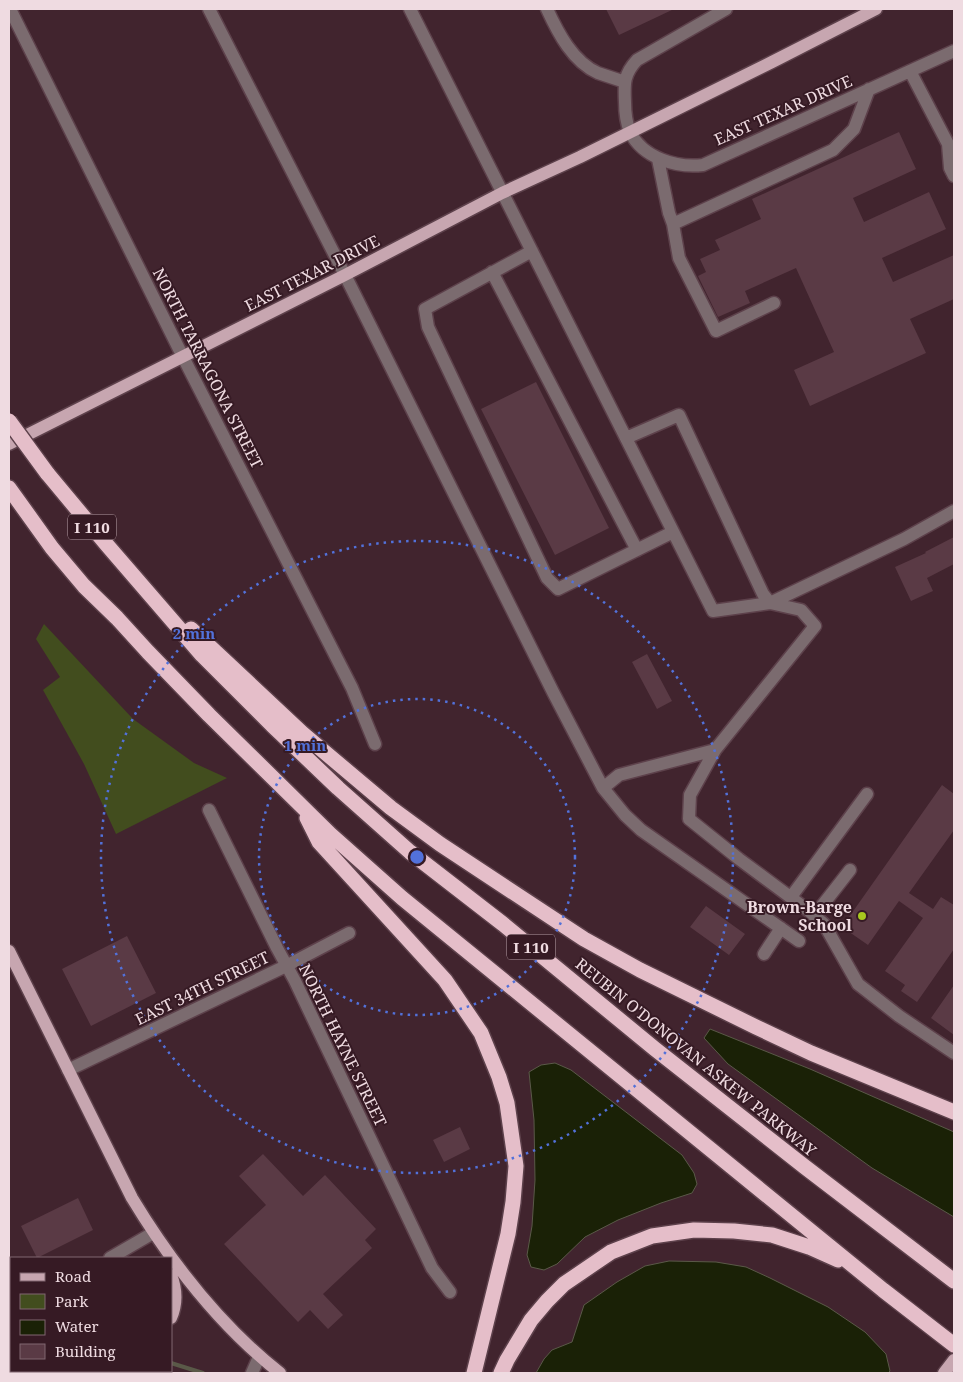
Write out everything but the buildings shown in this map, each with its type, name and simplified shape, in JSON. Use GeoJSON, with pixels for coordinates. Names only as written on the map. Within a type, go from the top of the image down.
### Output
{"type":"FeatureCollection","features":[{"type":"Feature","properties":{"kind":"highway","name":"REUBIN O'DONOVAN ASKEW PARKWAY"},"geometry":{"type":"LineString","coordinates":[[9,421],[47,473],[202,655],[338,788],[410,852],[503,924],[655,1049],[954,1281]]}},
{"type":"Feature","properties":{"kind":"highway","name":"I 110"},"geometry":{"type":"LineString","coordinates":[[10,490],[52,548],[84,586],[209,715],[330,834],[402,898],[883,1290],[954,1344]]}},
{"type":"Feature","properties":{"kind":"highway"},"geometry":{"type":"LineString","coordinates":[[138,581],[302,733],[391,808],[440,844],[584,939],[640,970],[756,1027],[954,1112]]}},
{"type":"Feature","properties":{"kind":"highway"},"geometry":{"type":"LineString","coordinates":[[299,803],[319,842],[445,980],[480,1033],[500,1077],[507,1103],[516,1166],[513,1202],[508,1234],[474,1373]]}},
{"type":"Feature","properties":{"kind":"highway"},"geometry":{"type":"LineString","coordinates":[[504,1369],[531,1320],[564,1284],[611,1252],[652,1236],[694,1230],[734,1230],[772,1235],[809,1247],[841,1262],[883,1290]]}},
{"type":"Feature","properties":{"kind":"main road","name":"EAST TEXAR DRIVE"},"geometry":{"type":"LineString","coordinates":[[9,444],[346,276],[502,193],[630,132],[876,9]]}},
{"type":"Feature","properties":{"kind":"main road"},"geometry":{"type":"LineString","coordinates":[[9,951],[132,1198],[153,1234],[164,1257]]}},
{"type":"Feature","properties":{"kind":"main road"},"geometry":{"type":"LineString","coordinates":[[153,1234],[170,1257]]}},
{"type":"Feature","properties":{"kind":"main road"},"geometry":{"type":"LineString","coordinates":[[172,1259],[199,1295],[231,1330],[280,1373]]}},
{"type":"Feature","properties":{"kind":"main road"},"geometry":{"type":"LineString","coordinates":[[172,1279],[176,1296],[175,1309],[172,1316]]}},
{"type":"Feature","properties":{"kind":"main road"},"geometry":{"type":"LineString","coordinates":[[944,1373],[954,1360]]}},
{"type":"Feature","properties":{"kind":"street","name":"NORTH TARRAGONA STREET"},"geometry":{"type":"LineString","coordinates":[[10,9],[183,357],[352,688],[375,744]]}},
{"type":"Feature","properties":{"kind":"street"},"geometry":{"type":"LineString","coordinates":[[209,9],[346,276],[603,788],[625,815],[641,830],[799,940]]}},
{"type":"Feature","properties":{"kind":"street"},"geometry":{"type":"LineString","coordinates":[[410,9],[712,611],[770,604],[801,610],[815,626],[715,750],[690,795],[689,819],[824,924],[858,984],[899,1016],[954,1053]]}},
{"type":"Feature","properties":{"kind":"street"},"geometry":{"type":"LineString","coordinates":[[547,9],[556,28],[576,56],[597,72],[625,82]]}},
{"type":"Feature","properties":{"kind":"street","name":"EAST TEXAR DRIVE"},"geometry":{"type":"LineString","coordinates":[[726,9],[637,60],[630,67],[624,86],[626,118],[630,132],[647,152],[658,159],[682,165],[703,165],[954,51]]}},
{"type":"Feature","properties":{"kind":"street"},"geometry":{"type":"LineString","coordinates":[[910,71],[948,144],[950,168],[954,176]]}},
{"type":"Feature","properties":{"kind":"street"},"geometry":{"type":"LineString","coordinates":[[673,224],[832,150],[854,129],[869,90]]}},
{"type":"Feature","properties":{"kind":"street"},"geometry":{"type":"LineString","coordinates":[[658,159],[679,258],[716,330],[774,303]]}},
{"type":"Feature","properties":{"kind":"street"},"geometry":{"type":"LineString","coordinates":[[532,250],[425,309],[428,327],[547,578],[558,589],[673,532]]}},
{"type":"Feature","properties":{"kind":"street"},"geometry":{"type":"LineString","coordinates":[[492,272],[637,550]]}},
{"type":"Feature","properties":{"kind":"street"},"geometry":{"type":"LineString","coordinates":[[626,438],[679,415],[763,594],[770,604]]}},
{"type":"Feature","properties":{"kind":"street"},"geometry":{"type":"LineString","coordinates":[[770,604],[904,539],[954,511]]}},
{"type":"Feature","properties":{"kind":"street"},"geometry":{"type":"LineString","coordinates":[[603,788],[618,775],[715,750]]}},
{"type":"Feature","properties":{"kind":"street"},"geometry":{"type":"LineString","coordinates":[[790,897],[867,794]]}},
{"type":"Feature","properties":{"kind":"street","name":"NORTH HAYNE STREET"},"geometry":{"type":"LineString","coordinates":[[209,810],[432,1268],[450,1292]]}},
{"type":"Feature","properties":{"kind":"street"},"geometry":{"type":"LineString","coordinates":[[814,916],[850,870]]}},
{"type":"Feature","properties":{"kind":"street"},"geometry":{"type":"LineString","coordinates":[[764,954],[781,928]]}},
{"type":"Feature","properties":{"kind":"street","name":"EAST 34TH STREET"},"geometry":{"type":"LineString","coordinates":[[68,1070],[286,966],[349,933]]}},
{"type":"Feature","properties":{"kind":"street"},"geometry":{"type":"LineString","coordinates":[[112,1257],[153,1234]]}},
{"type":"Feature","properties":{"kind":"street"},"geometry":{"type":"LineString","coordinates":[[252,1373],[260,1357]]}},
{"type":"Feature","properties":{"kind":"green space"},"geometry":{"type":"Polygon","coordinates":[[[44,624],[133,719],[194,763],[227,778],[116,834],[84,764],[43,690],[60,677],[36,639],[44,624]]]}},
{"type":"Feature","properties":{"kind":"water"},"geometry":{"type":"Polygon","coordinates":[[[710,1029],[810,1069],[954,1132],[954,1217],[872,1168],[728,1064],[704,1038],[710,1029]]]}},
{"type":"Feature","properties":{"kind":"water"},"geometry":{"type":"Polygon","coordinates":[[[555,1063],[571,1070],[682,1155],[694,1173],[697,1184],[692,1193],[618,1220],[585,1237],[557,1264],[544,1270],[531,1267],[527,1255],[532,1226],[535,1180],[534,1120],[529,1072],[541,1065],[555,1063]]]}},
{"type":"Feature","properties":{"kind":"water"},"geometry":{"type":"Polygon","coordinates":[[[669,1261],[716,1262],[746,1267],[770,1278],[828,1307],[865,1332],[886,1354],[890,1371],[888,1373],[536,1373],[552,1350],[572,1342],[584,1305],[617,1282],[645,1266],[669,1261]]]}},
{"type":"Feature","properties":{"kind":"waterway"},"geometry":{"type":"LineString","coordinates":[[172,1363],[203,1373]]}},
{"type":"Feature","properties":{"kind":"place","name":"Brown-Barge School"},"geometry":{"type":"Point","coordinates":[862,916]}}]}
